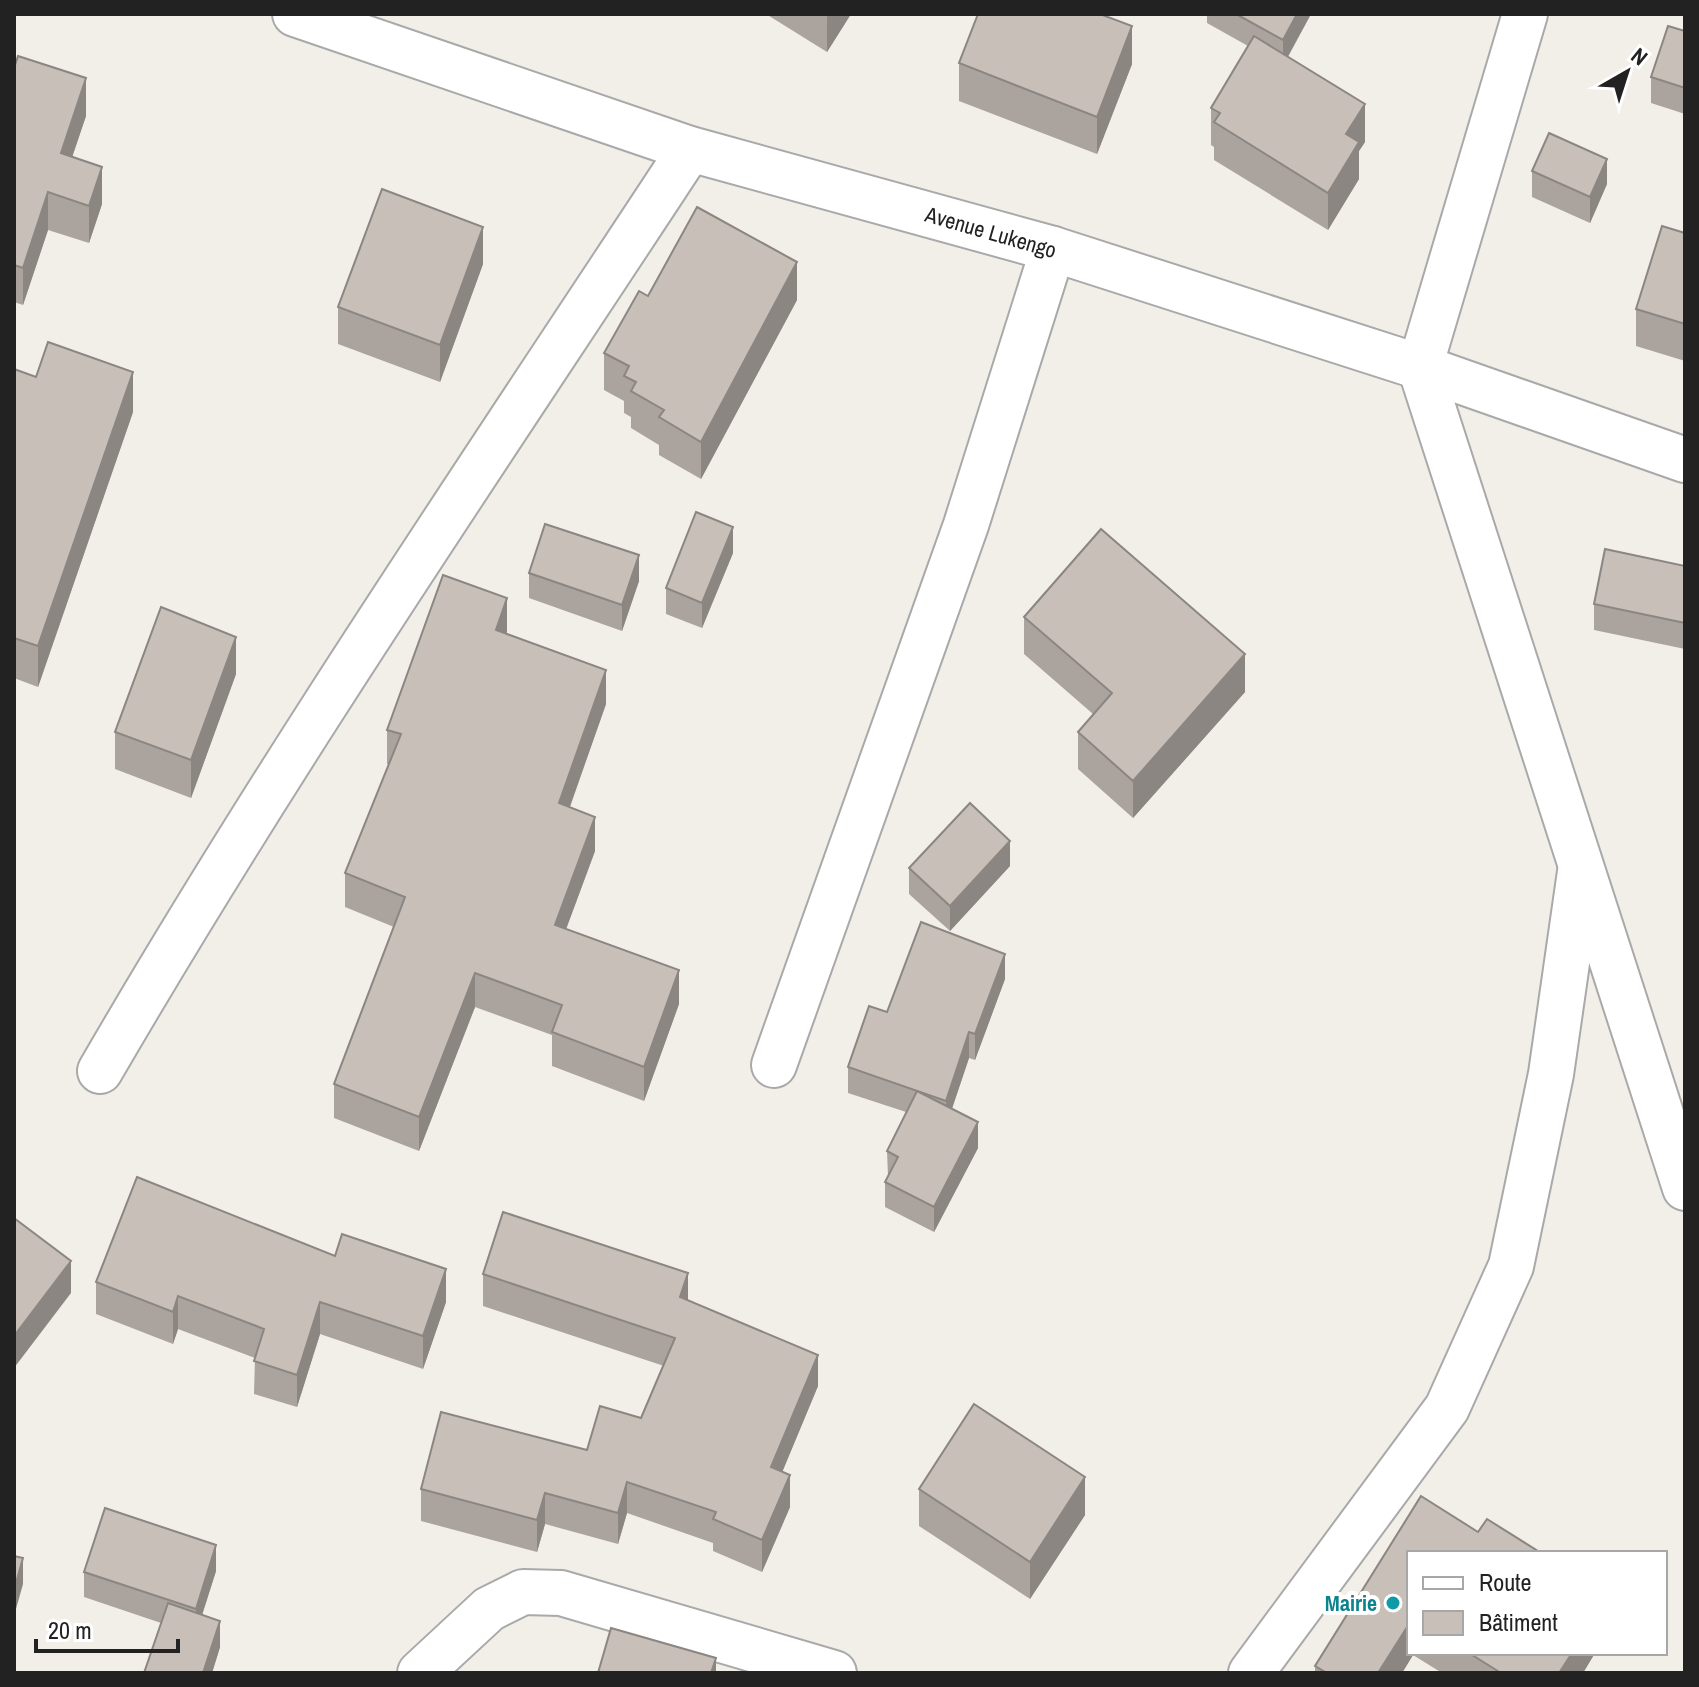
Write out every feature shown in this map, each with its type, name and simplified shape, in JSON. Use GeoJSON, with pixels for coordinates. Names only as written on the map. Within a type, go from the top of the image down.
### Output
{"type":"FeatureCollection","features":[{"type":"Feature","properties":{"kind":"street","name":"Avenue Lukengo"},"geometry":{"type":"LineString","coordinates":[[295,14],[690,149],[1053,249],[1420,367],[1685,460]]}},
{"type":"Feature","properties":{"kind":"street"},"geometry":{"type":"LineString","coordinates":[[1525,14],[1420,367],[1685,1188]]}},
{"type":"Feature","properties":{"kind":"street"},"geometry":{"type":"LineString","coordinates":[[100,1071],[177,939],[343,677],[690,149]]}},
{"type":"Feature","properties":{"kind":"street"},"geometry":{"type":"LineString","coordinates":[[774,1065],[966,525],[1053,249]]}},
{"type":"Feature","properties":{"kind":"street"},"geometry":{"type":"LineString","coordinates":[[1251,1673],[1447,1408],[1511,1266],[1551,1074],[1581,862]]}},
{"type":"Feature","properties":{"kind":"street"},"geometry":{"type":"LineString","coordinates":[[420,1673],[489,1609],[523,1592],[561,1593],[834,1673]]}},
{"type":"Feature","properties":{"kind":"building"},"geometry":{"type":"Polygon","coordinates":[[[978,14],[1100,14],[1132,26],[1097,117],[959,63],[978,14]]]}},
{"type":"Feature","properties":{"kind":"building"},"geometry":{"type":"Polygon","coordinates":[[[1236,14],[1297,14],[1283,40],[1236,14]]]}},
{"type":"Feature","properties":{"kind":"building"},"geometry":{"type":"Polygon","coordinates":[[[1668,26],[1685,31],[1685,88],[1651,77],[1668,26]]]}},
{"type":"Feature","properties":{"kind":"building"},"geometry":{"type":"Polygon","coordinates":[[[1254,36],[1365,104],[1346,134],[1359,142],[1328,193],[1214,122],[1220,113],[1211,108],[1254,36]]]}},
{"type":"Feature","properties":{"kind":"building"},"geometry":{"type":"Polygon","coordinates":[[[18,56],[86,78],[61,153],[102,167],[89,206],[48,192],[23,268],[14,265],[14,68],[18,56]]]}},
{"type":"Feature","properties":{"kind":"building"},"geometry":{"type":"Polygon","coordinates":[[[1549,133],[1607,159],[1590,197],[1532,171],[1549,133]]]}},
{"type":"Feature","properties":{"kind":"building"},"geometry":{"type":"Polygon","coordinates":[[[382,189],[483,227],[440,345],[338,307],[382,189]]]}},
{"type":"Feature","properties":{"kind":"building"},"geometry":{"type":"Polygon","coordinates":[[[697,207],[797,262],[701,442],[659,417],[664,410],[631,391],[636,382],[624,376],[629,366],[604,353],[639,291],[648,296],[697,207]]]}},
{"type":"Feature","properties":{"kind":"building"},"geometry":{"type":"Polygon","coordinates":[[[1662,226],[1685,233],[1685,324],[1636,309],[1662,226]]]}},
{"type":"Feature","properties":{"kind":"building"},"geometry":{"type":"Polygon","coordinates":[[[48,342],[133,372],[38,646],[14,638],[14,369],[36,377],[48,342]]]}},
{"type":"Feature","properties":{"kind":"building"},"geometry":{"type":"Polygon","coordinates":[[[696,512],[733,527],[702,603],[666,588],[696,512]]]}},
{"type":"Feature","properties":{"kind":"building"},"geometry":{"type":"Polygon","coordinates":[[[545,524],[639,555],[622,605],[529,573],[545,524]]]}},
{"type":"Feature","properties":{"kind":"building"},"geometry":{"type":"Polygon","coordinates":[[[1101,529],[1245,654],[1133,781],[1078,732],[1112,693],[1024,617],[1101,529]]]}},
{"type":"Feature","properties":{"kind":"building"},"geometry":{"type":"Polygon","coordinates":[[[1605,549],[1685,566],[1685,623],[1594,604],[1605,549]]]}},
{"type":"Feature","properties":{"kind":"building"},"geometry":{"type":"Polygon","coordinates":[[[443,575],[507,598],[496,630],[606,670],[559,803],[595,817],[555,925],[679,970],[644,1067],[552,1032],[562,1005],[475,973],[419,1117],[334,1084],[405,897],[345,873],[401,734],[387,730],[443,575]]]}},
{"type":"Feature","properties":{"kind":"building"},"geometry":{"type":"Polygon","coordinates":[[[161,607],[236,637],[191,760],[115,732],[161,607]]]}},
{"type":"Feature","properties":{"kind":"building"},"geometry":{"type":"Polygon","coordinates":[[[970,803],[1010,841],[950,906],[909,868],[970,803]]]}},
{"type":"Feature","properties":{"kind":"building"},"geometry":{"type":"Polygon","coordinates":[[[921,922],[1005,954],[975,1034],[969,1032],[946,1101],[848,1067],[869,1006],[887,1012],[921,922]]]}},
{"type":"Feature","properties":{"kind":"building"},"geometry":{"type":"Polygon","coordinates":[[[917,1091],[978,1122],[934,1207],[885,1182],[898,1157],[887,1151],[917,1091]]]}},
{"type":"Feature","properties":{"kind":"building"},"geometry":{"type":"Polygon","coordinates":[[[137,1177],[335,1256],[342,1234],[446,1269],[423,1336],[320,1302],[297,1375],[254,1361],[264,1329],[178,1296],[173,1312],[96,1282],[137,1177]]]}},
{"type":"Feature","properties":{"kind":"building"},"geometry":{"type":"Polygon","coordinates":[[[503,1212],[688,1273],[680,1297],[818,1355],[771,1467],[790,1475],[762,1540],[713,1519],[716,1512],[627,1482],[618,1513],[545,1493],[537,1520],[421,1489],[441,1412],[587,1450],[600,1406],[641,1418],[675,1338],[483,1274],[503,1212]]]}},
{"type":"Feature","properties":{"kind":"building"},"geometry":{"type":"Polygon","coordinates":[[[14,1218],[71,1261],[14,1336],[14,1218]]]}},
{"type":"Feature","properties":{"kind":"building"},"geometry":{"type":"Polygon","coordinates":[[[974,1404],[1085,1477],[1030,1562],[919,1489],[974,1404]]]}},
{"type":"Feature","properties":{"kind":"building"},"geometry":{"type":"Polygon","coordinates":[[[1421,1496],[1478,1532],[1487,1519],[1538,1551],[1407,1551],[1407,1627],[1378,1673],[1327,1673],[1315,1666],[1421,1496]]]}},
{"type":"Feature","properties":{"kind":"building"},"geometry":{"type":"Polygon","coordinates":[[[105,1508],[216,1545],[196,1609],[84,1572],[105,1508]]]}},
{"type":"Feature","properties":{"kind":"building"},"geometry":{"type":"Polygon","coordinates":[[[14,1556],[23,1558],[14,1590],[14,1556]]]}},
{"type":"Feature","properties":{"kind":"building"},"geometry":{"type":"Polygon","coordinates":[[[168,1603],[220,1621],[203,1673],[144,1673],[168,1603]]]}},
{"type":"Feature","properties":{"kind":"building"},"geometry":{"type":"Polygon","coordinates":[[[611,1628],[716,1658],[711,1673],[598,1673],[611,1628]]]}},
{"type":"Feature","properties":{"kind":"building"},"geometry":{"type":"Polygon","coordinates":[[[1472,1655],[1571,1655],[1559,1673],[1501,1673],[1472,1655]]]}},
{"type":"Feature","properties":{"kind":"place","name":"Mairie"},"geometry":{"type":"Point","coordinates":[1393,1603]}}]}
